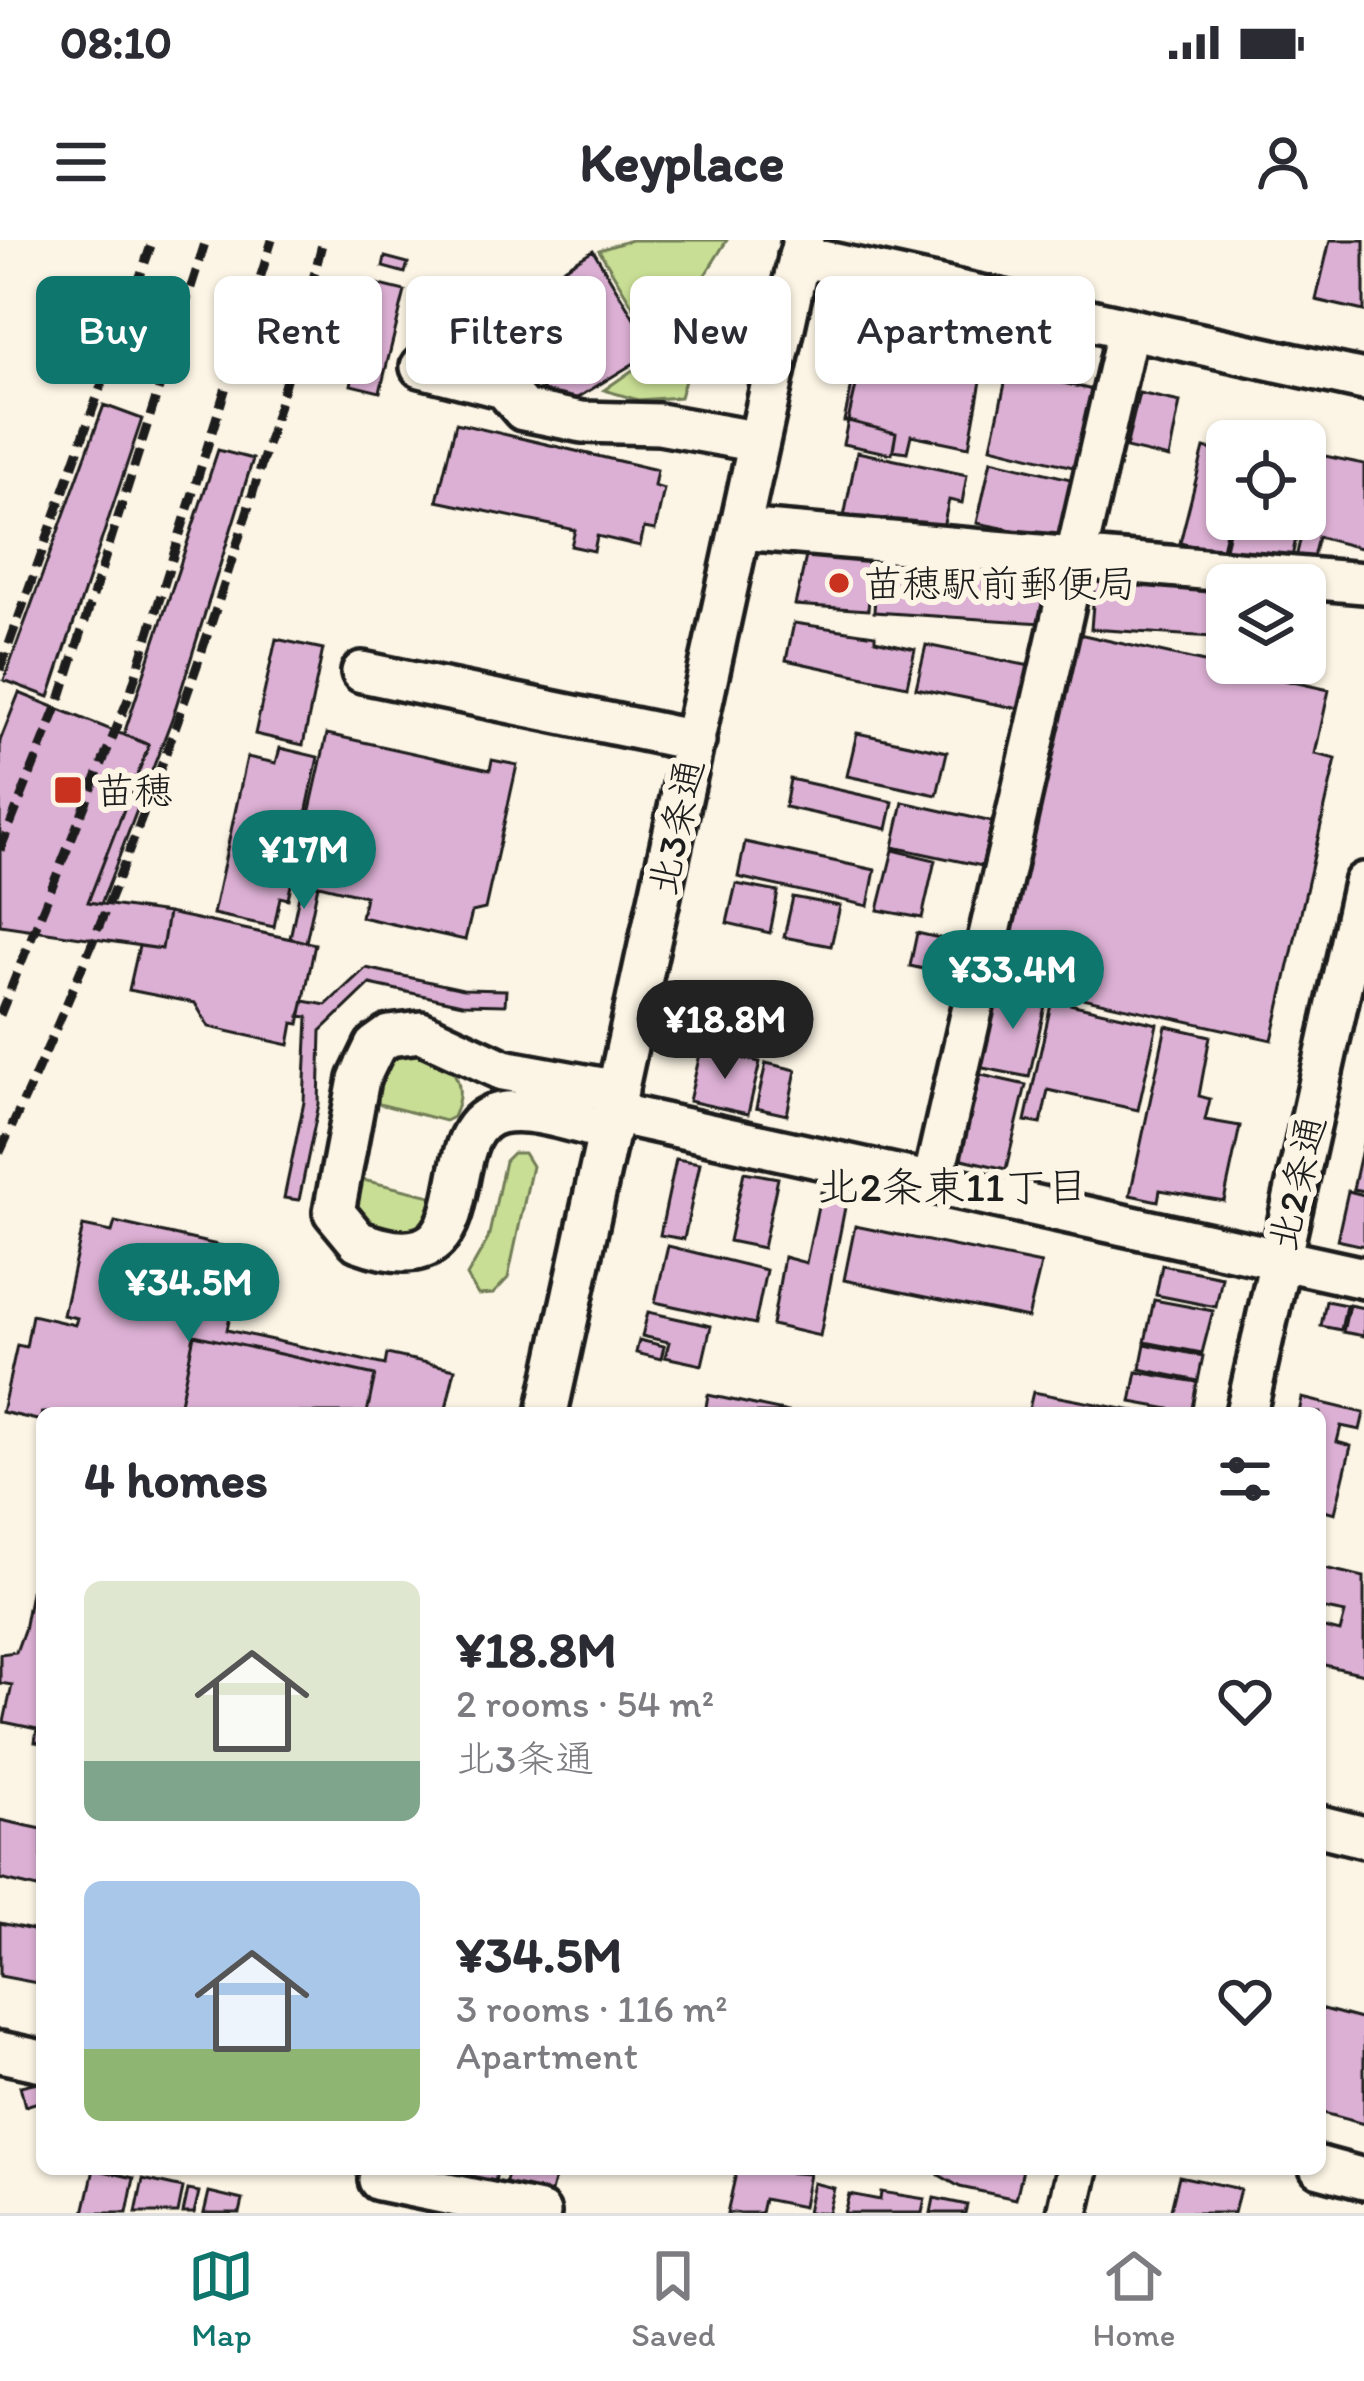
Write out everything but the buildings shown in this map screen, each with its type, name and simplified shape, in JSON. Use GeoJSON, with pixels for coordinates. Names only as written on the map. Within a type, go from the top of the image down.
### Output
{"type":"FeatureCollection","features":[{"type":"Feature","properties":{"kind":"street"},"geometry":{"type":"LineString","coordinates":[[801,248],[1364,380]]}},
{"type":"Feature","properties":{"kind":"street","name":"北3条通"},"geometry":{"type":"LineString","coordinates":[[548,1407],[801,248]]}},
{"type":"Feature","properties":{"kind":"street"},"geometry":{"type":"LineString","coordinates":[[933,1180],[1128,328]]}},
{"type":"Feature","properties":{"kind":"street"},"geometry":{"type":"LineString","coordinates":[[488,384],[504,388],[523,410],[582,422],[659,424],[759,442]]}},
{"type":"Feature","properties":{"kind":"street"},"geometry":{"type":"LineString","coordinates":[[741,529],[1364,583]]}},
{"type":"Feature","properties":{"kind":"street"},"geometry":{"type":"LineString","coordinates":[[362,672],[695,741]]}},
{"type":"Feature","properties":{"kind":"street","name":"北2条通"},"geometry":{"type":"LineString","coordinates":[[1247,1407],[1364,883]]}},
{"type":"Feature","properties":{"kind":"street"},"geometry":{"type":"LineString","coordinates":[[614,1112],[513,1111],[490,1116],[470,1135],[448,1224],[439,1237],[411,1251],[358,1241],[334,1212],[359,1079],[375,1046],[389,1036],[421,1032],[503,1070],[614,1112],[1364,1278]]}},
{"type":"Feature","properties":{"kind":"street"},"geometry":{"type":"LineString","coordinates":[[1326,1828],[1364,1837]]}},
{"type":"Feature","properties":{"kind":"street"},"geometry":{"type":"LineString","coordinates":[[0,2052],[36,2060]]}},
{"type":"Feature","properties":{"kind":"street"},"geometry":{"type":"LineString","coordinates":[[1326,2169],[1364,2179]]}},
{"type":"Feature","properties":{"kind":"street"},"geometry":{"type":"LineString","coordinates":[[1068,2213],[1077,2175]]}},
{"type":"Feature","properties":{"kind":"street"},"geometry":{"type":"LineString","coordinates":[[377,2188],[541,2213]]}},
{"type":"Feature","properties":{"kind":"green space"},"geometry":{"type":"Polygon","coordinates":[[[631,240],[727,240],[704,276],[630,276],[630,301],[599,250],[631,240]]]}},
{"type":"Feature","properties":{"kind":"green space"},"geometry":{"type":"Polygon","coordinates":[[[630,372],[630,384],[684,384],[680,397],[638,400],[604,390],[630,372]]]}},
{"type":"Feature","properties":{"kind":"green space"},"geometry":{"type":"Polygon","coordinates":[[[407,1049],[433,1057],[452,1070],[459,1090],[453,1117],[445,1121],[379,1104],[380,1070],[407,1049]]]}},
{"type":"Feature","properties":{"kind":"green space"},"geometry":{"type":"Polygon","coordinates":[[[513,1153],[524,1153],[532,1166],[508,1278],[493,1294],[478,1295],[467,1276],[488,1239],[505,1161],[513,1153]]]}},
{"type":"Feature","properties":{"kind":"green space"},"geometry":{"type":"Polygon","coordinates":[[[363,1180],[431,1196],[435,1204],[430,1221],[408,1235],[367,1225],[353,1205],[363,1180]]]}},
{"type":"Feature","properties":{"kind":"railway"},"geometry":{"type":"LineString","coordinates":[[0,670],[153,240]]}},
{"type":"Feature","properties":{"kind":"railway"},"geometry":{"type":"LineString","coordinates":[[0,850],[60,700],[206,240]]}},
{"type":"Feature","properties":{"kind":"railway"},"geometry":{"type":"LineString","coordinates":[[0,1015],[129,697],[272,240]]}},
{"type":"Feature","properties":{"kind":"railway"},"geometry":{"type":"LineString","coordinates":[[0,1152],[98,930],[184,704],[259,474],[323,240]]}},
{"type":"Feature","properties":{"kind":"place","name":"苗穂駅前郵便局"},"geometry":{"type":"Point","coordinates":[839,583]}},
{"type":"Feature","properties":{"kind":"place","name":"苗穂"},"geometry":{"type":"Point","coordinates":[68,790]}},
{"type":"Feature","properties":{"kind":"district","name":"北2条東11丁目"},"geometry":{"type":"Point","coordinates":[953,1186]}}]}
